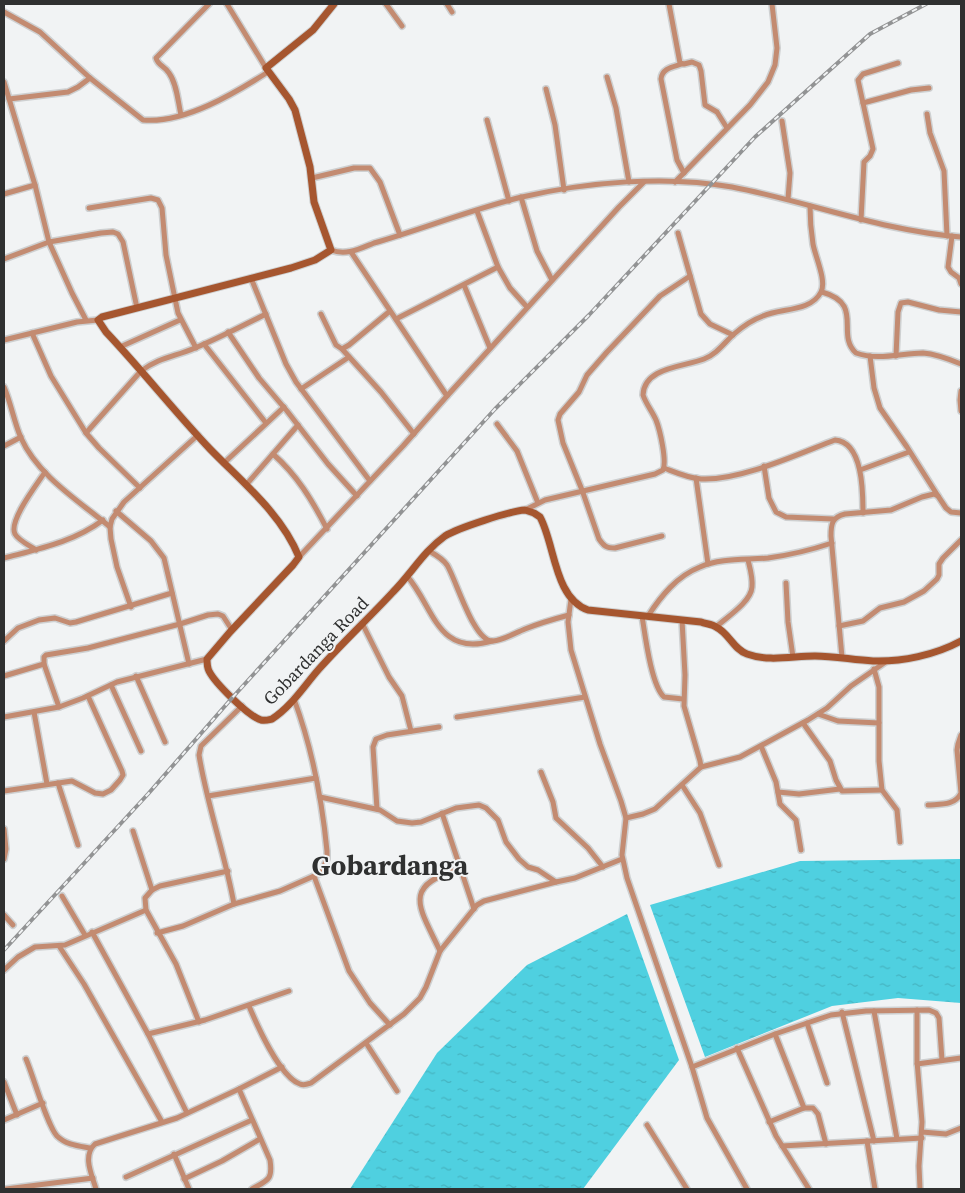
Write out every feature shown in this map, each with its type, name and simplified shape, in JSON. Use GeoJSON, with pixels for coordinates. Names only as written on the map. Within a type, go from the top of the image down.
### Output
{"type":"FeatureCollection","features":[{"type":"Feature","properties":{"kind":"main road"},"geometry":{"type":"LineString","coordinates":[[207,659],[294,565],[299,557],[279,522],[198,435],[98,320],[102,317],[315,260],[331,250],[314,202],[312,178],[293,105],[267,70],[304,38],[334,4]]}},
{"type":"Feature","properties":{"kind":"main road"},"geometry":{"type":"LineString","coordinates":[[525,510],[534,513],[542,520],[556,566],[571,599],[577,605],[588,610],[701,622],[716,626],[741,651],[764,658],[842,657],[872,661],[887,660],[933,653],[961,641]]}},
{"type":"Feature","properties":{"kind":"main road","name":"Gobardanga Road"},"geometry":{"type":"LineString","coordinates":[[207,659],[207,665],[212,676],[229,695],[256,718],[268,721],[277,716],[294,699],[337,649],[440,540],[452,533],[525,510]]}},
{"type":"Feature","properties":{"kind":"street"},"geometry":{"type":"LineString","coordinates":[[182,115],[172,77],[167,70],[158,64],[156,58],[209,4]]}},
{"type":"Feature","properties":{"kind":"street"},"geometry":{"type":"LineString","coordinates":[[4,12],[40,32],[90,78],[143,120],[182,115],[217,101],[267,70],[228,4]]}},
{"type":"Feature","properties":{"kind":"street"},"geometry":{"type":"LineString","coordinates":[[386,4],[402,26]]}},
{"type":"Feature","properties":{"kind":"street"},"geometry":{"type":"LineString","coordinates":[[447,4],[452,12]]}},
{"type":"Feature","properties":{"kind":"street"},"geometry":{"type":"LineString","coordinates":[[669,4],[679,60],[682,64]]}},
{"type":"Feature","properties":{"kind":"street"},"geometry":{"type":"LineString","coordinates":[[675,182],[763,89],[775,65],[777,48],[772,4]]}},
{"type":"Feature","properties":{"kind":"street"},"geometry":{"type":"LineString","coordinates":[[684,173],[677,160],[661,79],[665,70],[692,62],[698,65],[701,71],[705,105],[717,112],[727,128]]}},
{"type":"Feature","properties":{"kind":"street"},"geometry":{"type":"LineString","coordinates":[[861,220],[864,162],[870,156],[873,149],[859,83],[860,76],[898,63]]}},
{"type":"Feature","properties":{"kind":"street"},"geometry":{"type":"LineString","coordinates":[[607,77],[616,108],[628,182]]}},
{"type":"Feature","properties":{"kind":"street"},"geometry":{"type":"LineString","coordinates":[[9,99],[68,92],[90,78]]}},
{"type":"Feature","properties":{"kind":"street"},"geometry":{"type":"LineString","coordinates":[[4,82],[35,185],[49,242],[86,320]]}},
{"type":"Feature","properties":{"kind":"street"},"geometry":{"type":"LineString","coordinates":[[863,103],[911,90],[928,88]]}},
{"type":"Feature","properties":{"kind":"street"},"geometry":{"type":"LineString","coordinates":[[546,89],[555,125],[564,190]]}},
{"type":"Feature","properties":{"kind":"street"},"geometry":{"type":"LineString","coordinates":[[927,114],[930,133],[944,172],[950,236],[948,267],[959,278],[961,284]]}},
{"type":"Feature","properties":{"kind":"street"},"geometry":{"type":"LineString","coordinates":[[487,120],[510,201]]}},
{"type":"Feature","properties":{"kind":"street"},"geometry":{"type":"LineString","coordinates":[[782,121],[790,173],[788,200]]}},
{"type":"Feature","properties":{"kind":"street"},"geometry":{"type":"LineString","coordinates":[[312,178],[354,168],[370,168],[380,182],[400,235]]}},
{"type":"Feature","properties":{"kind":"street"},"geometry":{"type":"LineString","coordinates":[[331,250],[340,253],[351,252],[521,198],[564,190],[628,182],[675,182],[731,187],[900,229],[961,237]]}},
{"type":"Feature","properties":{"kind":"street"},"geometry":{"type":"LineString","coordinates":[[299,557],[644,182]]}},
{"type":"Feature","properties":{"kind":"street"},"geometry":{"type":"LineString","coordinates":[[4,194],[35,185]]}},
{"type":"Feature","properties":{"kind":"street"},"geometry":{"type":"LineString","coordinates":[[89,208],[146,198],[158,200],[162,208],[166,255],[180,320],[196,348]]}},
{"type":"Feature","properties":{"kind":"street"},"geometry":{"type":"LineString","coordinates":[[521,198],[537,251],[552,280]]}},
{"type":"Feature","properties":{"kind":"street"},"geometry":{"type":"LineString","coordinates":[[525,510],[538,502],[655,474],[664,468],[665,464],[658,426],[643,395],[645,386],[658,373],[711,355],[748,324],[768,314],[810,303],[822,292],[823,281],[813,245],[810,206]]}},
{"type":"Feature","properties":{"kind":"street"},"geometry":{"type":"LineString","coordinates":[[477,211],[498,267],[510,288],[528,307]]}},
{"type":"Feature","properties":{"kind":"street"},"geometry":{"type":"LineString","coordinates":[[4,259],[49,242],[101,232],[114,232],[124,242],[137,308]]}},
{"type":"Feature","properties":{"kind":"street"},"geometry":{"type":"LineString","coordinates":[[678,233],[697,303],[704,320],[716,328],[733,335]]}},
{"type":"Feature","properties":{"kind":"street"},"geometry":{"type":"LineString","coordinates":[[351,252],[447,396]]}},
{"type":"Feature","properties":{"kind":"street"},"geometry":{"type":"LineString","coordinates":[[396,319],[426,302],[498,267]]}},
{"type":"Feature","properties":{"kind":"street"},"geometry":{"type":"LineString","coordinates":[[662,536],[615,548],[604,546],[599,539],[563,444],[558,420],[560,414],[579,392],[593,367],[660,296],[690,276]]}},
{"type":"Feature","properties":{"kind":"street"},"geometry":{"type":"LineString","coordinates":[[251,278],[286,364],[301,389],[370,481]]}},
{"type":"Feature","properties":{"kind":"street"},"geometry":{"type":"LineString","coordinates":[[464,285],[490,348]]}},
{"type":"Feature","properties":{"kind":"street"},"geometry":{"type":"LineString","coordinates":[[822,292],[834,296],[843,304],[850,344],[853,351],[860,355],[896,356],[929,354],[961,364],[961,370]]}},
{"type":"Feature","properties":{"kind":"street"},"geometry":{"type":"LineString","coordinates":[[896,356],[900,303],[908,302],[939,310],[961,312]]}},
{"type":"Feature","properties":{"kind":"street"},"geometry":{"type":"LineString","coordinates":[[342,349],[390,311]]}},
{"type":"Feature","properties":{"kind":"street"},"geometry":{"type":"LineString","coordinates":[[86,433],[141,371],[164,358],[196,348],[266,314]]}},
{"type":"Feature","properties":{"kind":"street"},"geometry":{"type":"LineString","coordinates":[[320,314],[336,345],[342,349],[380,392],[414,434]]}},
{"type":"Feature","properties":{"kind":"street"},"geometry":{"type":"LineString","coordinates":[[4,340],[86,320],[98,320]]}},
{"type":"Feature","properties":{"kind":"street"},"geometry":{"type":"LineString","coordinates":[[120,347],[180,320]]}},
{"type":"Feature","properties":{"kind":"street"},"geometry":{"type":"LineString","coordinates":[[228,332],[259,378],[356,496]]}},
{"type":"Feature","properties":{"kind":"street"},"geometry":{"type":"LineString","coordinates":[[32,333],[51,376],[86,433],[140,488]]}},
{"type":"Feature","properties":{"kind":"street"},"geometry":{"type":"LineString","coordinates":[[204,344],[266,423]]}},
{"type":"Feature","properties":{"kind":"street"},"geometry":{"type":"LineString","coordinates":[[870,356],[874,388],[880,408],[946,508],[951,512],[961,513]]}},
{"type":"Feature","properties":{"kind":"street"},"geometry":{"type":"LineString","coordinates":[[301,389],[349,357]]}},
{"type":"Feature","properties":{"kind":"street"},"geometry":{"type":"LineString","coordinates":[[4,387],[21,437],[33,458],[45,472],[110,527]]}},
{"type":"Feature","properties":{"kind":"street"},"geometry":{"type":"LineString","coordinates":[[961,391],[961,411]]}},
{"type":"Feature","properties":{"kind":"street"},"geometry":{"type":"LineString","coordinates":[[224,463],[284,407]]}},
{"type":"Feature","properties":{"kind":"street"},"geometry":{"type":"LineString","coordinates":[[497,424],[517,451],[538,502]]}},
{"type":"Feature","properties":{"kind":"street"},"geometry":{"type":"LineString","coordinates":[[246,485],[298,425]]}},
{"type":"Feature","properties":{"kind":"street"},"geometry":{"type":"LineString","coordinates":[[131,606],[118,567],[110,527],[112,519],[116,511],[198,435]]}},
{"type":"Feature","properties":{"kind":"street"},"geometry":{"type":"LineString","coordinates":[[4,446],[21,437]]}},
{"type":"Feature","properties":{"kind":"street"},"geometry":{"type":"LineString","coordinates":[[664,468],[680,475],[704,479],[737,474],[764,466],[835,440],[846,442],[860,470],[863,484],[862,513]]}},
{"type":"Feature","properties":{"kind":"street"},"geometry":{"type":"LineString","coordinates":[[860,470],[910,452]]}},
{"type":"Feature","properties":{"kind":"street"},"geometry":{"type":"LineString","coordinates":[[273,454],[287,466],[304,488],[326,528]]}},
{"type":"Feature","properties":{"kind":"street"},"geometry":{"type":"LineString","coordinates":[[764,466],[769,498],[776,512],[786,517],[833,519]]}},
{"type":"Feature","properties":{"kind":"street"},"geometry":{"type":"LineString","coordinates":[[36,550],[16,536],[13,528],[17,516],[45,472]]}},
{"type":"Feature","properties":{"kind":"street"},"geometry":{"type":"LineString","coordinates":[[696,478],[708,564]]}},
{"type":"Feature","properties":{"kind":"street"},"geometry":{"type":"LineString","coordinates":[[842,657],[832,543],[831,524],[833,519],[838,515],[891,510],[930,495],[938,496]]}},
{"type":"Feature","properties":{"kind":"street"},"geometry":{"type":"LineString","coordinates":[[116,511],[158,548],[164,558],[189,664]]}},
{"type":"Feature","properties":{"kind":"street"},"geometry":{"type":"LineString","coordinates":[[4,558],[36,550],[82,534],[103,520]]}},
{"type":"Feature","properties":{"kind":"street"},"geometry":{"type":"LineString","coordinates":[[839,626],[863,621],[884,606],[904,602],[924,592],[937,580],[939,564],[943,558],[961,540]]}},
{"type":"Feature","properties":{"kind":"street"},"geometry":{"type":"LineString","coordinates":[[683,699],[664,696],[658,689],[651,665],[645,616],[672,586],[691,571],[708,564],[791,554],[832,543]]}},
{"type":"Feature","properties":{"kind":"street"},"geometry":{"type":"LineString","coordinates":[[429,551],[446,564],[479,632],[483,637],[492,641]]}},
{"type":"Feature","properties":{"kind":"street"},"geometry":{"type":"LineString","coordinates":[[716,626],[735,611],[752,592],[748,560]]}},
{"type":"Feature","properties":{"kind":"street"},"geometry":{"type":"LineString","coordinates":[[407,576],[437,625],[450,638],[466,644],[474,645],[492,641],[569,615]]}},
{"type":"Feature","properties":{"kind":"street"},"geometry":{"type":"LineString","coordinates":[[786,582],[788,622],[793,657]]}},
{"type":"Feature","properties":{"kind":"street"},"geometry":{"type":"LineString","coordinates":[[4,631],[6,639],[18,628],[39,620],[55,618],[70,623],[76,622],[172,593]]}},
{"type":"Feature","properties":{"kind":"street"},"geometry":{"type":"LineString","coordinates":[[571,599],[569,615],[571,650],[605,761],[622,801],[626,818],[622,858],[692,1067],[707,1118],[747,1189]]}},
{"type":"Feature","properties":{"kind":"street"},"geometry":{"type":"LineString","coordinates":[[59,707],[44,664],[44,657],[50,653],[88,648],[208,615],[218,614],[226,620],[232,630]]}},
{"type":"Feature","properties":{"kind":"street"},"geometry":{"type":"LineString","coordinates":[[682,620],[685,676],[683,699],[686,717],[701,767]]}},
{"type":"Feature","properties":{"kind":"street"},"geometry":{"type":"LineString","coordinates":[[362,623],[389,677],[402,696],[411,731]]}},
{"type":"Feature","properties":{"kind":"street"},"geometry":{"type":"LineString","coordinates":[[4,717],[59,707],[136,676],[207,659]]}},
{"type":"Feature","properties":{"kind":"street"},"geometry":{"type":"LineString","coordinates":[[626,818],[643,814],[655,808],[701,767],[740,757],[818,714],[851,686],[887,660]]}},
{"type":"Feature","properties":{"kind":"street"},"geometry":{"type":"LineString","coordinates":[[4,676],[44,664]]}},
{"type":"Feature","properties":{"kind":"street"},"geometry":{"type":"LineString","coordinates":[[874,670],[879,688],[879,761],[882,790],[897,810],[900,842]]}},
{"type":"Feature","properties":{"kind":"street"},"geometry":{"type":"LineString","coordinates":[[136,676],[165,742]]}},
{"type":"Feature","properties":{"kind":"street"},"geometry":{"type":"LineString","coordinates":[[110,685],[141,751]]}},
{"type":"Feature","properties":{"kind":"street"},"geometry":{"type":"LineString","coordinates":[[4,791],[72,781],[95,793],[103,794],[111,790],[122,777],[122,772],[88,696]]}},
{"type":"Feature","properties":{"kind":"street"},"geometry":{"type":"LineString","coordinates":[[457,717],[585,697]]}},
{"type":"Feature","properties":{"kind":"street"},"geometry":{"type":"LineString","coordinates":[[157,933],[183,926],[234,904],[280,890],[319,874],[327,859],[326,838],[316,778],[303,725],[294,699]]}},
{"type":"Feature","properties":{"kind":"street"},"geometry":{"type":"LineString","coordinates":[[234,904],[228,870],[201,765],[200,749],[242,706]]}},
{"type":"Feature","properties":{"kind":"street"},"geometry":{"type":"LineString","coordinates":[[34,712],[47,784]]}},
{"type":"Feature","properties":{"kind":"street"},"geometry":{"type":"LineString","coordinates":[[818,714],[838,721],[879,722]]}},
{"type":"Feature","properties":{"kind":"street"},"geometry":{"type":"LineString","coordinates":[[803,723],[830,760],[840,789]]}},
{"type":"Feature","properties":{"kind":"street"},"geometry":{"type":"LineString","coordinates":[[377,809],[374,742],[378,737],[439,727]]}},
{"type":"Feature","properties":{"kind":"street"},"geometry":{"type":"LineString","coordinates":[[928,804],[951,802],[958,798],[961,788],[958,744],[961,735]]}},
{"type":"Feature","properties":{"kind":"street"},"geometry":{"type":"LineString","coordinates":[[761,746],[773,773],[782,807],[796,820],[802,850]]}},
{"type":"Feature","properties":{"kind":"street"},"geometry":{"type":"LineString","coordinates":[[541,772],[553,802],[556,818],[588,848],[603,867]]}},
{"type":"Feature","properties":{"kind":"street"},"geometry":{"type":"LineString","coordinates":[[208,796],[316,778]]}},
{"type":"Feature","properties":{"kind":"street"},"geometry":{"type":"LineString","coordinates":[[58,782],[78,845]]}},
{"type":"Feature","properties":{"kind":"street"},"geometry":{"type":"LineString","coordinates":[[682,785],[700,813],[719,865]]}},
{"type":"Feature","properties":{"kind":"street"},"geometry":{"type":"LineString","coordinates":[[778,792],[799,794],[840,789],[846,792],[882,790]]}},
{"type":"Feature","properties":{"kind":"street"},"geometry":{"type":"LineString","coordinates":[[320,797],[377,809],[397,821],[412,823],[421,822],[462,806],[479,805],[486,808],[498,820],[506,842],[519,859],[528,867],[538,870],[556,882]]}},
{"type":"Feature","properties":{"kind":"street"},"geometry":{"type":"LineString","coordinates":[[442,814],[474,909]]}},
{"type":"Feature","properties":{"kind":"street"},"geometry":{"type":"LineString","coordinates":[[4,829],[6,850],[4,859]]}},
{"type":"Feature","properties":{"kind":"street"},"geometry":{"type":"LineString","coordinates":[[133,831],[152,890]]}},
{"type":"Feature","properties":{"kind":"street"},"geometry":{"type":"LineString","coordinates":[[249,1006],[267,1045],[282,1067],[296,1082],[305,1085],[320,1078],[390,1025],[420,998],[440,951],[474,909],[484,901],[575,878],[622,858]]}},
{"type":"Feature","properties":{"kind":"street"},"geometry":{"type":"LineString","coordinates":[[440,951],[421,907],[421,891],[426,884],[440,874],[460,869]]}},
{"type":"Feature","properties":{"kind":"street"},"geometry":{"type":"LineString","coordinates":[[199,1022],[180,972],[146,910],[144,898],[152,890],[228,870]]}},
{"type":"Feature","properties":{"kind":"street"},"geometry":{"type":"LineString","coordinates":[[314,876],[348,971],[370,1003],[390,1025]]}},
{"type":"Feature","properties":{"kind":"street"},"geometry":{"type":"LineString","coordinates":[[62,896],[85,935]]}},
{"type":"Feature","properties":{"kind":"street"},"geometry":{"type":"LineString","coordinates":[[4,970],[18,957],[35,947],[59,946],[146,910]]}},
{"type":"Feature","properties":{"kind":"street"},"geometry":{"type":"LineString","coordinates":[[4,915],[13,925]]}},
{"type":"Feature","properties":{"kind":"street"},"geometry":{"type":"LineString","coordinates":[[92,932],[148,1034],[187,1113]]}},
{"type":"Feature","properties":{"kind":"street"},"geometry":{"type":"LineString","coordinates":[[59,946],[84,984],[162,1122]]}},
{"type":"Feature","properties":{"kind":"street"},"geometry":{"type":"LineString","coordinates":[[148,1034],[199,1022],[289,991]]}},
{"type":"Feature","properties":{"kind":"street"},"geometry":{"type":"LineString","coordinates":[[917,1010],[917,1064],[922,1135],[919,1166],[920,1189]]}},
{"type":"Feature","properties":{"kind":"street"},"geometry":{"type":"LineString","coordinates":[[692,1067],[775,1034],[842,1012],[874,1011],[934,1011],[938,1016],[942,1060]]}},
{"type":"Feature","properties":{"kind":"street"},"geometry":{"type":"LineString","coordinates":[[874,1011],[896,1139]]}},
{"type":"Feature","properties":{"kind":"street"},"geometry":{"type":"LineString","coordinates":[[842,1012],[874,1141]]}},
{"type":"Feature","properties":{"kind":"street"},"geometry":{"type":"LineString","coordinates":[[807,1023],[827,1083]]}},
{"type":"Feature","properties":{"kind":"street"},"geometry":{"type":"LineString","coordinates":[[775,1034],[804,1108]]}},
{"type":"Feature","properties":{"kind":"street"},"geometry":{"type":"LineString","coordinates":[[366,1043],[397,1091]]}},
{"type":"Feature","properties":{"kind":"street"},"geometry":{"type":"LineString","coordinates":[[738,1048],[769,1122],[809,1189]]}},
{"type":"Feature","properties":{"kind":"street"},"geometry":{"type":"LineString","coordinates":[[26,1058],[52,1127],[58,1137],[70,1144],[90,1148]]}},
{"type":"Feature","properties":{"kind":"street"},"geometry":{"type":"LineString","coordinates":[[917,1064],[961,1058]]}},
{"type":"Feature","properties":{"kind":"street"},"geometry":{"type":"LineString","coordinates":[[96,1189],[88,1159],[90,1148],[100,1141],[187,1113],[282,1067]]}},
{"type":"Feature","properties":{"kind":"street"},"geometry":{"type":"LineString","coordinates":[[4,1082],[17,1115]]}},
{"type":"Feature","properties":{"kind":"street"},"geometry":{"type":"LineString","coordinates":[[239,1089],[270,1160],[271,1176],[268,1180],[252,1189]]}},
{"type":"Feature","properties":{"kind":"street"},"geometry":{"type":"LineString","coordinates":[[4,1120],[43,1104]]}},
{"type":"Feature","properties":{"kind":"street"},"geometry":{"type":"LineString","coordinates":[[769,1122],[809,1107],[815,1110],[826,1144]]}},
{"type":"Feature","properties":{"kind":"street"},"geometry":{"type":"LineString","coordinates":[[126,1177],[252,1120]]}},
{"type":"Feature","properties":{"kind":"street"},"geometry":{"type":"LineString","coordinates":[[646,1125],[687,1189]]}},
{"type":"Feature","properties":{"kind":"street"},"geometry":{"type":"LineString","coordinates":[[782,1146],[874,1141],[946,1134],[961,1128]]}},
{"type":"Feature","properties":{"kind":"street"},"geometry":{"type":"LineString","coordinates":[[184,1179],[222,1161],[260,1139]]}},
{"type":"Feature","properties":{"kind":"street"},"geometry":{"type":"LineString","coordinates":[[867,1141],[875,1189]]}},
{"type":"Feature","properties":{"kind":"street"},"geometry":{"type":"LineString","coordinates":[[174,1154],[189,1189]]}},
{"type":"Feature","properties":{"kind":"street"},"geometry":{"type":"LineString","coordinates":[[6,1189],[33,1188],[93,1178]]}},
{"type":"Feature","properties":{"kind":"water"},"geometry":{"type":"Polygon","coordinates":[[[961,859],[961,1003],[898,998],[832,1006],[705,1057],[650,905],[800,861],[961,859]]]}},
{"type":"Feature","properties":{"kind":"water"},"geometry":{"type":"Polygon","coordinates":[[[627,914],[679,1060],[583,1189],[350,1189],[437,1053],[527,965],[627,914]]]}},
{"type":"Feature","properties":{"kind":"railway"},"geometry":{"type":"LineString","coordinates":[[4,950],[148,794],[232,698],[495,409],[589,315],[755,137],[870,34],[926,4]]}},
{"type":"Feature","properties":{"kind":"district","name":"Gobardanga"},"geometry":{"type":"Point","coordinates":[390,865]}}]}
